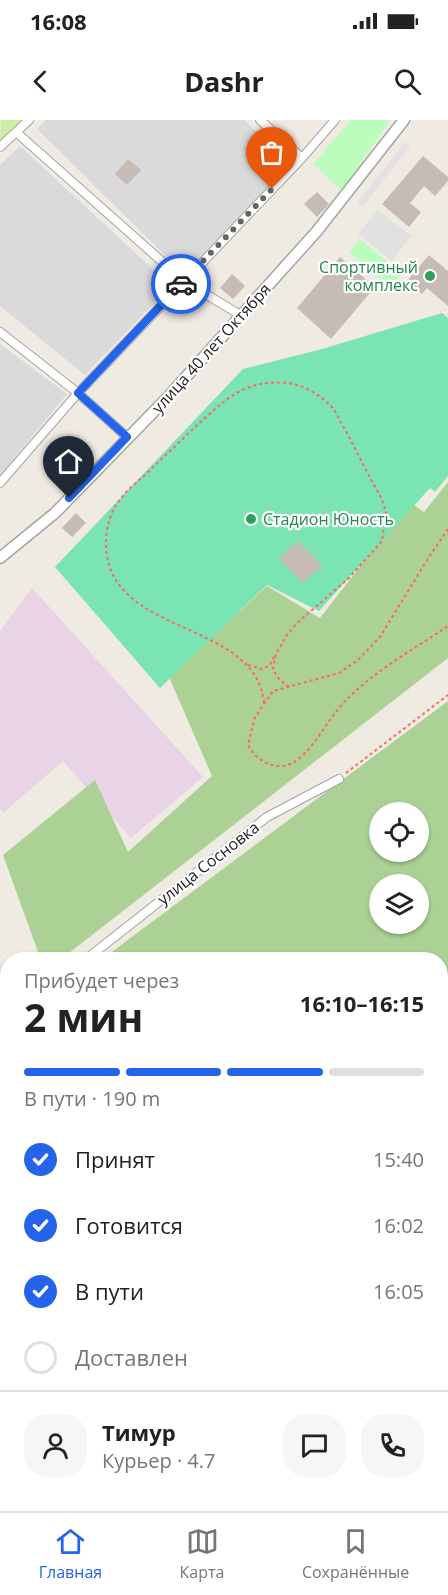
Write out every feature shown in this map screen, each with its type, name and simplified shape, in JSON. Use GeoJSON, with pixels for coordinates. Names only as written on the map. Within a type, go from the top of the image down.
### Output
{"type":"FeatureCollection","features":[{"type":"Feature","properties":{"kind":"street"},"geometry":{"type":"LineString","coordinates":[[0,147],[29,120]]}},
{"type":"Feature","properties":{"kind":"street"},"geometry":{"type":"LineString","coordinates":[[260,120],[302,158]]}},
{"type":"Feature","properties":{"kind":"street"},"geometry":{"type":"LineString","coordinates":[[0,483],[78,393],[302,158],[335,120]]}},
{"type":"Feature","properties":{"kind":"street","name":"улица 40 лет Октября"},"geometry":{"type":"LineString","coordinates":[[0,558],[55,513],[167,398],[317,231],[404,120]]}},
{"type":"Feature","properties":{"kind":"street"},"geometry":{"type":"LineString","coordinates":[[16,132],[184,281],[242,316]]}},
{"type":"Feature","properties":{"kind":"street"},"geometry":{"type":"LineString","coordinates":[[0,332],[78,393],[127,437]]}},
{"type":"Feature","properties":{"kind":"street","name":"улица Сосновка"},"geometry":{"type":"LineString","coordinates":[[95,952],[267,817],[339,779]]}},
{"type":"Feature","properties":{"kind":"path"},"geometry":{"type":"LineString","coordinates":[[264,383],[300,384],[332,407],[381,497],[386,512],[382,541],[348,579],[297,623],[276,654],[270,665],[262,669],[248,665],[189,629],[141,607],[124,593],[113,574],[106,555],[106,535],[110,518],[121,498],[233,395],[250,385],[264,383]]}},
{"type":"Feature","properties":{"kind":"path"},"geometry":{"type":"LineString","coordinates":[[448,529],[380,637],[358,660],[339,673],[273,691],[255,717],[248,745],[253,754],[275,766],[287,766],[300,758],[345,700],[402,656],[448,626]]}},
{"type":"Feature","properties":{"kind":"path"},"geometry":{"type":"LineString","coordinates":[[276,654],[273,669],[279,679],[289,687]]}},
{"type":"Feature","properties":{"kind":"path"},"geometry":{"type":"LineString","coordinates":[[248,665],[262,688],[264,703]]}},
{"type":"Feature","properties":{"kind":"path"},"geometry":{"type":"LineString","coordinates":[[339,779],[448,695]]}},
{"type":"Feature","properties":{"kind":"shaded area"},"geometry":{"type":"Polygon","coordinates":[[[46,120],[244,120],[292,164],[186,276],[37,129],[46,120]]]}},
{"type":"Feature","properties":{"kind":"shaded area"},"geometry":{"type":"Polygon","coordinates":[[[405,142],[410,146],[363,206],[358,202],[405,142]]]}},
{"type":"Feature","properties":{"kind":"shaded area"},"geometry":{"type":"Polygon","coordinates":[[[20,146],[171,286],[85,375],[0,306],[0,165],[20,146]]]}},
{"type":"Feature","properties":{"kind":"shaded area"},"geometry":{"type":"Polygon","coordinates":[[[378,210],[411,236],[392,261],[358,234],[378,210]]]}},
{"type":"Feature","properties":{"kind":"shaded area"},"geometry":{"type":"Polygon","coordinates":[[[0,344],[67,394],[0,475],[0,344]]]}},
{"type":"Feature","properties":{"kind":"shaded area"},"geometry":{"type":"Polygon","coordinates":[[[32,588],[203,777],[131,838],[63,761],[3,813],[0,809],[0,631],[32,588]]]}},
{"type":"Feature","properties":{"kind":"green space"},"geometry":{"type":"Polygon","coordinates":[[[1,120],[28,120],[0,146],[1,120]]]}},
{"type":"Feature","properties":{"kind":"green space"},"geometry":{"type":"Polygon","coordinates":[[[351,120],[390,120],[342,191],[313,164],[351,120]]]}},
{"type":"Feature","properties":{"kind":"green space"},"geometry":{"type":"Polygon","coordinates":[[[360,239],[401,273],[390,287],[349,253],[360,239]]]}},
{"type":"Feature","properties":{"kind":"green space","name":"Стадион Юность"},"geometry":{"type":"Polygon","coordinates":[[[442,313],[448,318],[448,476],[435,492],[430,488],[319,611],[267,585],[160,688],[55,567],[243,369],[322,349],[442,313]]]}},
{"type":"Feature","properties":{"kind":"green space"},"geometry":{"type":"Polygon","coordinates":[[[448,482],[448,658],[70,952],[38,952],[3,855],[95,780],[128,852],[212,776],[169,677],[267,586],[320,618],[390,528],[408,501],[424,512],[448,482]]]}},
{"type":"Feature","properties":{"kind":"green space"},"geometry":{"type":"Polygon","coordinates":[[[448,701],[448,952],[112,952],[448,701]]]}},
{"type":"Feature","properties":{"kind":"building"},"geometry":{"type":"Polygon","coordinates":[[[423,156],[448,177],[448,181],[435,196],[424,186],[410,203],[421,212],[409,227],[382,204],[423,156]]]}},
{"type":"Feature","properties":{"kind":"building"},"geometry":{"type":"Polygon","coordinates":[[[128,159],[141,170],[127,185],[115,174],[128,159]]]}},
{"type":"Feature","properties":{"kind":"building"},"geometry":{"type":"Polygon","coordinates":[[[317,192],[329,204],[317,217],[304,204],[317,192]]]}},
{"type":"Feature","properties":{"kind":"building","name":"Спортивный комплекс"},"geometry":{"type":"Polygon","coordinates":[[[429,255],[448,271],[448,306],[427,288],[422,294],[407,281],[429,255]]]}},
{"type":"Feature","properties":{"kind":"building"},"geometry":{"type":"Polygon","coordinates":[[[340,257],[375,287],[331,339],[297,308],[340,257]]]}},
{"type":"Feature","properties":{"kind":"building"},"geometry":{"type":"Polygon","coordinates":[[[232,274],[245,286],[233,299],[220,288],[232,274]]]}},
{"type":"Feature","properties":{"kind":"building"},"geometry":{"type":"Polygon","coordinates":[[[76,513],[86,523],[72,537],[62,528],[76,513]]]}},
{"type":"Feature","properties":{"kind":"building"},"geometry":{"type":"Polygon","coordinates":[[[298,541],[323,566],[302,583],[279,558],[298,541]]]}},
{"type":"Feature","properties":{"kind":"way so far"},"geometry":{"type":"LineString","coordinates":[[181,284],[272,189]]}},
{"type":"Feature","properties":{"kind":"place","name":"Спортивный комплекс"},"geometry":{"type":"Point","coordinates":[430,276]}},
{"type":"Feature","properties":{"kind":"place","name":"Стадион Юность"},"geometry":{"type":"Point","coordinates":[251,519]}},
{"type":"Feature","properties":{"kind":"route"},"geometry":{"type":"LineString","coordinates":[[69,498],[127,437],[78,393],[181,284]]}}]}
